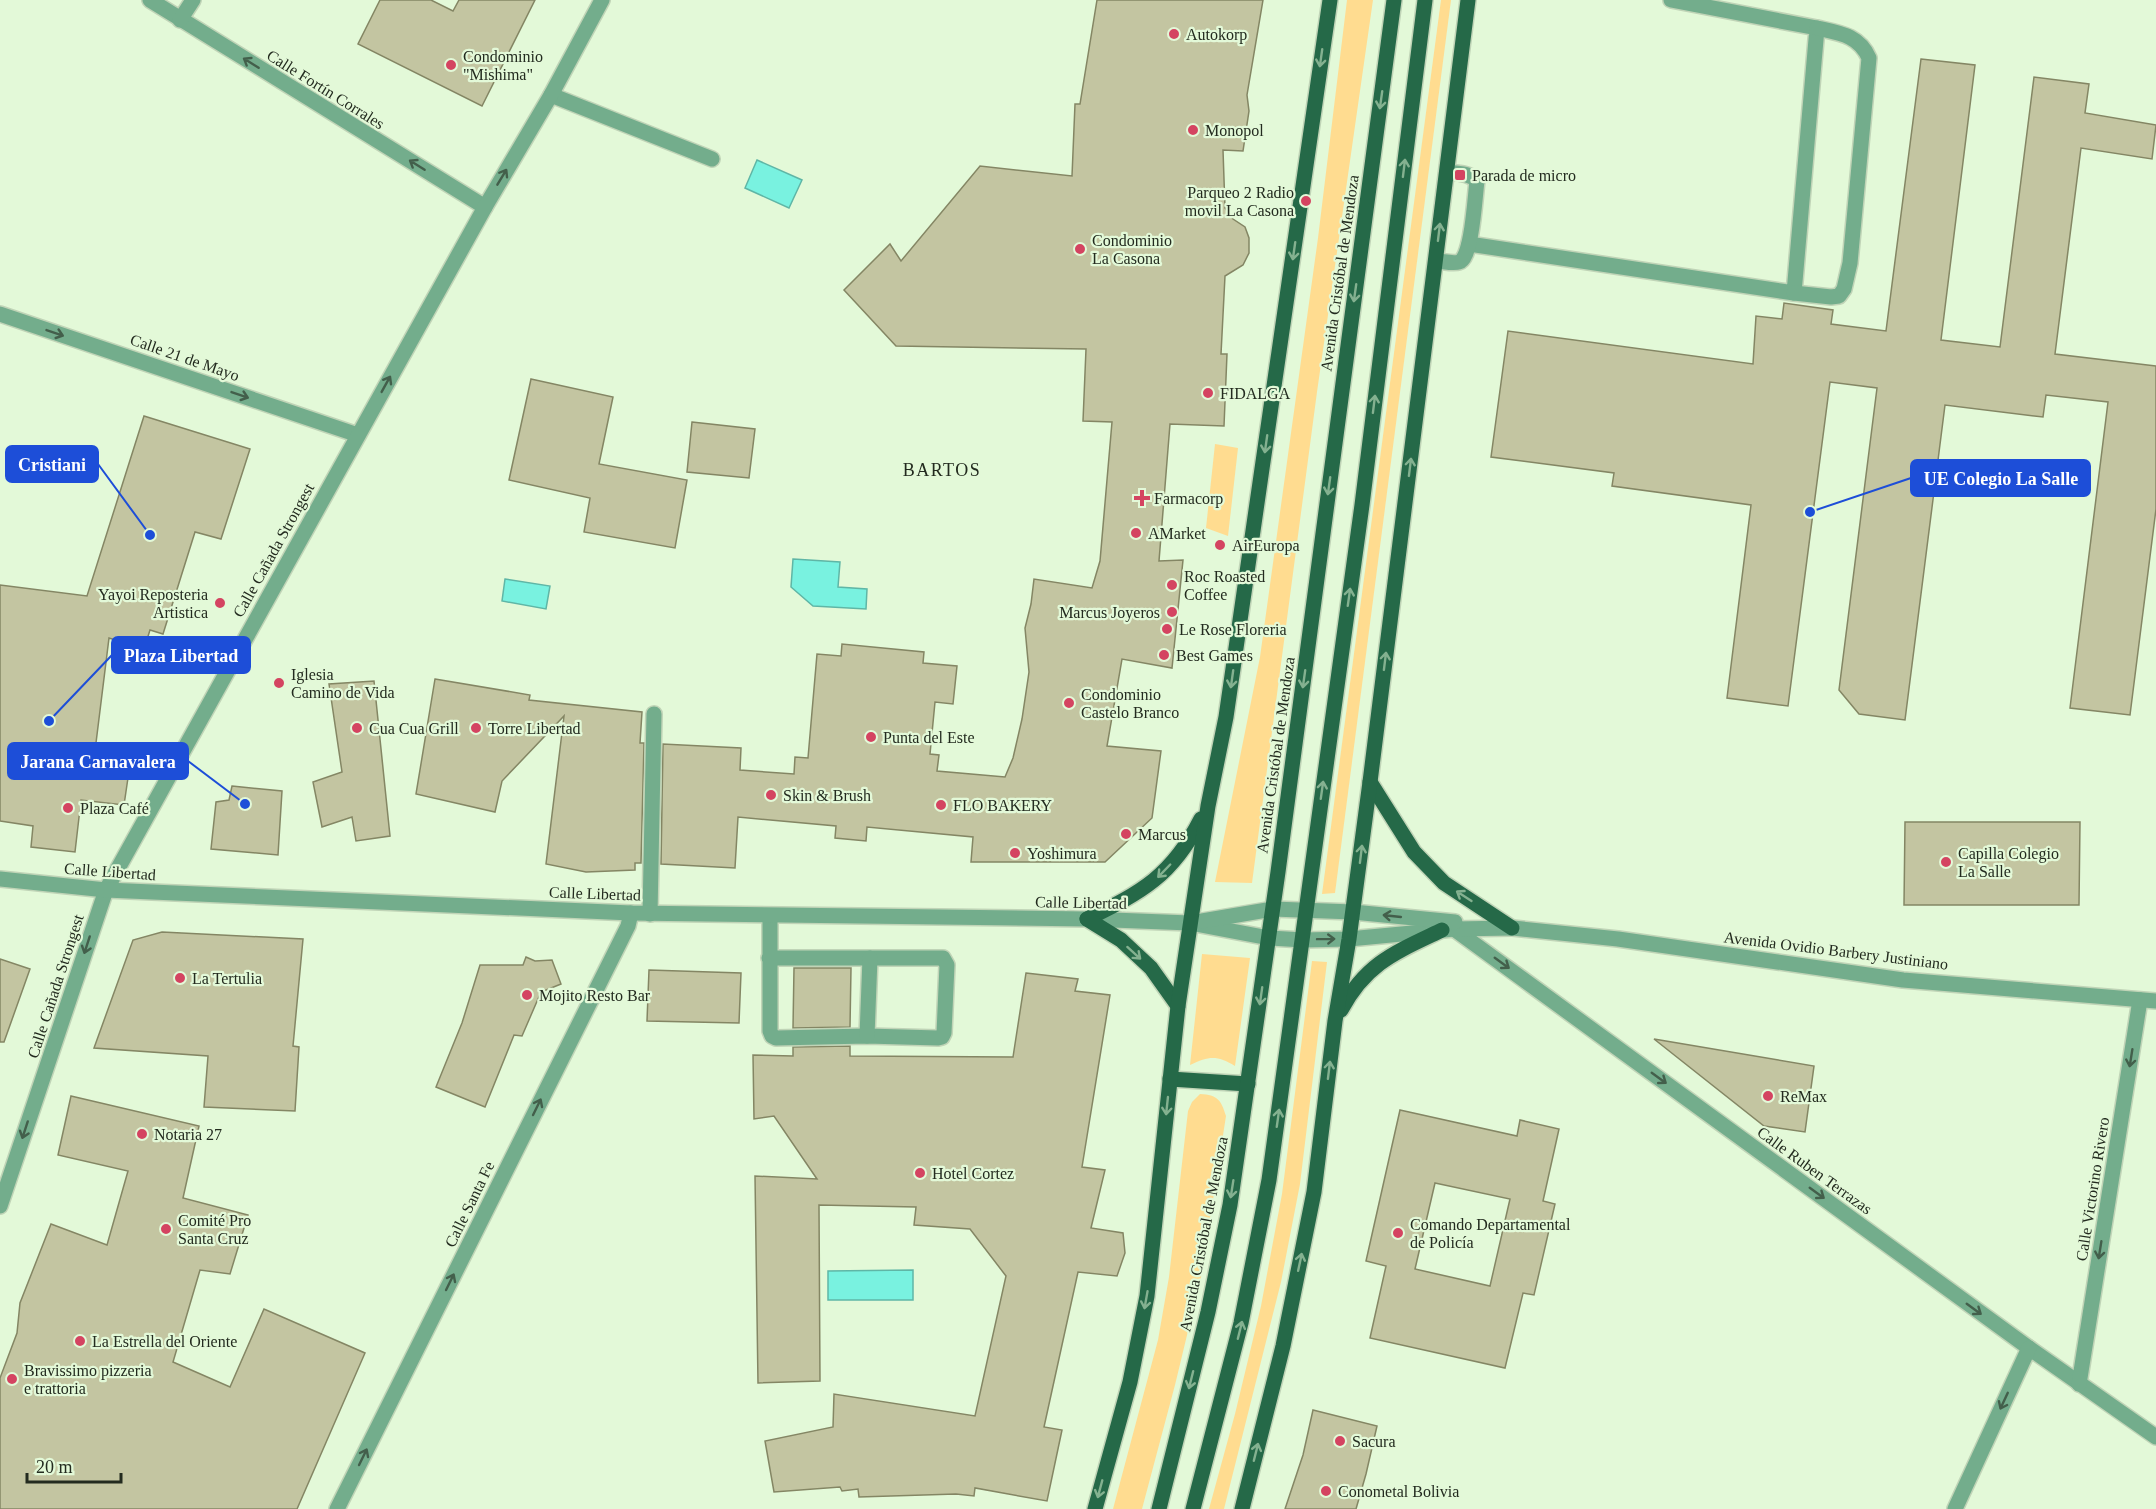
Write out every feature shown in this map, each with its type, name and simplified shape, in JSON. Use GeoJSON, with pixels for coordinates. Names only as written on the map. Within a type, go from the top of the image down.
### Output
{"type":"FeatureCollection","features":[{"type":"Feature","properties":{"kind":"main road"},"geometry":{"type":"LineString","coordinates":[[1095,1509],[1130,1382],[1147,1296],[1178,1006],[1208,806],[1226,717],[1330,0]]}},
{"type":"Feature","properties":{"kind":"main road","name":"Avenida Cristóbal de Mendoza"},"geometry":{"type":"LineString","coordinates":[[1159,1509],[1210,1301],[1230,1205],[1273,909],[1394,0]]}},
{"type":"Feature","properties":{"kind":"main road"},"geometry":{"type":"LineString","coordinates":[[1193,1509],[1241,1323],[1269,1180],[1360,517],[1425,0]]}},
{"type":"Feature","properties":{"kind":"main road"},"geometry":{"type":"LineString","coordinates":[[1242,1509],[1283,1346],[1314,1192],[1335,1021],[1353,912],[1370,782],[1468,0]]}},
{"type":"Feature","properties":{"kind":"main road"},"geometry":{"type":"LineString","coordinates":[[1370,782],[1414,852],[1444,883],[1512,928]]}},
{"type":"Feature","properties":{"kind":"main road"},"geometry":{"type":"LineString","coordinates":[[1087,919],[1153,883],[1191,840],[1208,806]]}},
{"type":"Feature","properties":{"kind":"main road"},"geometry":{"type":"LineString","coordinates":[[1087,919],[1121,940],[1151,968],[1178,1006]]}},
{"type":"Feature","properties":{"kind":"main road"},"geometry":{"type":"LineString","coordinates":[[1335,1021],[1352,990],[1366,974],[1391,955],[1448,930]]}},
{"type":"Feature","properties":{"kind":"main road"},"geometry":{"type":"LineString","coordinates":[[1170,1079],[1248,1084]]}},
{"type":"Feature","properties":{"kind":"street","name":"Calle Fortín Corrales"},"geometry":{"type":"LineString","coordinates":[[150,0],[485,207]]}},
{"type":"Feature","properties":{"kind":"street"},"geometry":{"type":"LineString","coordinates":[[180,20],[193,0]]}},
{"type":"Feature","properties":{"kind":"street","name":"Calle Cañada Strongest"},"geometry":{"type":"LineString","coordinates":[[0,1206],[106,890],[602,0]]}},
{"type":"Feature","properties":{"kind":"street"},"geometry":{"type":"LineString","coordinates":[[1469,244],[1794,293],[1839,296],[1844,289],[1850,263],[1869,58],[1865,48],[1849,36],[1817,28],[1671,0]]}},
{"type":"Feature","properties":{"kind":"street"},"geometry":{"type":"LineString","coordinates":[[1794,293],[1817,28]]}},
{"type":"Feature","properties":{"kind":"street"},"geometry":{"type":"LineString","coordinates":[[551,95],[712,159]]}},
{"type":"Feature","properties":{"kind":"street"},"geometry":{"type":"LineString","coordinates":[[1436,261],[1459,262],[1465,259],[1477,181],[1468,175],[1447,172]]}},
{"type":"Feature","properties":{"kind":"street","name":"Calle 21 de Mayo"},"geometry":{"type":"LineString","coordinates":[[0,314],[358,435]]}},
{"type":"Feature","properties":{"kind":"street"},"geometry":{"type":"LineString","coordinates":[[650,914],[654,714]]}},
{"type":"Feature","properties":{"kind":"street","name":"Calle Libertad"},"geometry":{"type":"LineString","coordinates":[[0,879],[106,890],[650,914],[1087,919],[1190,923]]}},
{"type":"Feature","properties":{"kind":"street","name":"Avenida Ovidio Barbery Justiniano"},"geometry":{"type":"LineString","coordinates":[[1190,923],[1273,909],[1353,912],[1618,939],[1903,980],[2156,1001]]}},
{"type":"Feature","properties":{"kind":"street","name":"Calle Santa Fe"},"geometry":{"type":"LineString","coordinates":[[337,1509],[628,926],[631,913]]}},
{"type":"Feature","properties":{"kind":"street"},"geometry":{"type":"LineString","coordinates":[[769,958],[943,958],[946,960],[944,1033],[938,1038],[867,1036],[776,1038],[772,1036],[770,1031],[769,958],[770,916]]}},
{"type":"Feature","properties":{"kind":"street","name":"Avenida Ovidio Barbery Justiniano"},"geometry":{"type":"LineString","coordinates":[[1190,923],[1269,938],[1303,940],[1512,928]]}},
{"type":"Feature","properties":{"kind":"street","name":"Calle Ruben Terrazas"},"geometry":{"type":"LineString","coordinates":[[1448,930],[2156,1437]]}},
{"type":"Feature","properties":{"kind":"street"},"geometry":{"type":"LineString","coordinates":[[867,1036],[870,958]]}},
{"type":"Feature","properties":{"kind":"street","name":"Calle Victorino Rivero"},"geometry":{"type":"LineString","coordinates":[[2079,1384],[2140,1000]]}},
{"type":"Feature","properties":{"kind":"street"},"geometry":{"type":"LineString","coordinates":[[1955,1509],[2029,1348]]}},
{"type":"Feature","properties":{"kind":"shaded area"},"geometry":{"type":"Polygon","coordinates":[[[1347,0],[1373,0],[1317,392],[1252,883],[1215,882],[1260,657],[1318,238],[1347,0]]]}},
{"type":"Feature","properties":{"kind":"shaded area"},"geometry":{"type":"Polygon","coordinates":[[[1441,0],[1451,0],[1335,893],[1322,894],[1441,0]]]}},
{"type":"Feature","properties":{"kind":"shaded area"},"geometry":{"type":"Polygon","coordinates":[[[1215,444],[1238,448],[1228,536],[1206,528],[1215,444]]]}},
{"type":"Feature","properties":{"kind":"shaded area"},"geometry":{"type":"Polygon","coordinates":[[[1202,954],[1250,958],[1235,1066],[1218,1058],[1190,1065],[1202,954]]]}},
{"type":"Feature","properties":{"kind":"shaded area"},"geometry":{"type":"Polygon","coordinates":[[[1312,961],[1327,962],[1300,1184],[1281,1282],[1224,1509],[1209,1509],[1261,1306],[1282,1194],[1312,961]]]}},
{"type":"Feature","properties":{"kind":"shaded area"},"geometry":{"type":"Polygon","coordinates":[[[1200,1094],[1218,1099],[1226,1116],[1201,1277],[1142,1509],[1113,1509],[1158,1340],[1169,1277],[1188,1111],[1192,1102],[1200,1094]]]}},
{"type":"Feature","properties":{"kind":"water"},"geometry":{"type":"Polygon","coordinates":[[[757,160],[802,180],[789,208],[745,188],[757,160]]]}},
{"type":"Feature","properties":{"kind":"water"},"geometry":{"type":"Polygon","coordinates":[[[793,559],[840,562],[838,587],[867,589],[866,609],[813,606],[791,587],[793,559]]]}},
{"type":"Feature","properties":{"kind":"water"},"geometry":{"type":"Polygon","coordinates":[[[505,579],[550,586],[546,609],[502,601],[505,579]]]}},
{"type":"Feature","properties":{"kind":"water"},"geometry":{"type":"Polygon","coordinates":[[[913,1270],[913,1300],[828,1300],[828,1271],[913,1270]]]}},
{"type":"Feature","properties":{"kind":"building","name":"Condominio \"Mishima\""},"geometry":{"type":"Polygon","coordinates":[[[380,0],[431,0],[453,11],[459,0],[535,0],[482,106],[358,44],[380,0]]]}},
{"type":"Feature","properties":{"kind":"building"},"geometry":{"type":"Polygon","coordinates":[[[1097,0],[1263,0],[1247,95],[1249,111],[1243,151],[1223,150],[1225,208],[1233,219],[1245,227],[1249,238],[1249,253],[1243,265],[1225,276],[1221,354],[1227,354],[1224,426],[1170,424],[1159,561],[1183,560],[1172,668],[1122,659],[1107,746],[1161,751],[1152,818],[1105,862],[971,862],[973,837],[867,827],[866,841],[835,838],[836,826],[738,817],[735,868],[661,864],[663,744],[741,748],[740,770],[794,774],[795,757],[808,758],[817,654],[841,656],[842,644],[924,652],[923,663],[957,666],[953,704],[935,702],[930,754],[939,755],[937,771],[1005,777],[1013,758],[1022,719],[1029,672],[1025,628],[1034,579],[1092,588],[1100,561],[1112,422],[1083,421],[1086,349],[896,346],[844,290],[890,244],[901,261],[980,166],[1072,176],[1075,104],[1080,104],[1097,0]]]}},
{"type":"Feature","properties":{"kind":"building"},"geometry":{"type":"Polygon","coordinates":[[[1921,59],[1975,65],[1941,340],[2000,347],[2034,77],[2089,84],[2085,113],[2156,125],[2152,159],[2081,148],[2055,354],[2156,366],[2156,509],[2130,715],[2070,708],[2108,402],[2046,395],[2043,417],[1945,405],[1905,720],[1859,714],[1839,690],[1877,388],[1830,382],[1788,706],[1727,698],[1751,505],[1612,486],[1614,473],[1491,457],[1508,331],[1753,364],[1756,316],[1782,319],[1784,303],[1833,310],[1831,324],[1886,331],[1921,59]]]}},
{"type":"Feature","properties":{"kind":"building"},"geometry":{"type":"Polygon","coordinates":[[[531,379],[613,397],[599,464],[687,480],[675,548],[584,532],[590,498],[509,480],[531,379]]]}},
{"type":"Feature","properties":{"kind":"building"},"geometry":{"type":"Polygon","coordinates":[[[144,416],[250,449],[221,539],[195,532],[163,634],[150,630],[144,649],[109,638],[93,767],[129,771],[124,805],[81,800],[75,852],[31,847],[33,826],[0,821],[0,585],[87,596],[144,416]]]}},
{"type":"Feature","properties":{"kind":"building"},"geometry":{"type":"Polygon","coordinates":[[[692,422],[755,429],[749,478],[687,472],[692,422]]]}},
{"type":"Feature","properties":{"kind":"building"},"geometry":{"type":"Polygon","coordinates":[[[435,679],[530,695],[529,700],[642,712],[640,743],[644,743],[641,863],[635,863],[635,870],[586,872],[546,864],[564,716],[502,781],[495,812],[416,794],[435,679]]]}},
{"type":"Feature","properties":{"kind":"building","name":"Cua Cua Grill"},"geometry":{"type":"Polygon","coordinates":[[[374,681],[390,836],[356,841],[352,817],[322,827],[313,782],[342,772],[329,684],[374,681]]]}},
{"type":"Feature","properties":{"kind":"building"},"geometry":{"type":"Polygon","coordinates":[[[232,786],[282,791],[278,855],[211,849],[216,802],[229,800],[232,786]]]}},
{"type":"Feature","properties":{"kind":"building"},"geometry":{"type":"Polygon","coordinates":[[[1905,822],[2080,822],[2079,905],[1904,905],[1905,822]]]}},
{"type":"Feature","properties":{"kind":"building"},"geometry":{"type":"Polygon","coordinates":[[[162,932],[303,939],[293,1046],[299,1047],[295,1111],[204,1107],[208,1056],[94,1048],[133,940],[162,932]]]}},
{"type":"Feature","properties":{"kind":"building"},"geometry":{"type":"Polygon","coordinates":[[[526,957],[535,961],[552,960],[561,984],[541,992],[522,1036],[514,1035],[485,1107],[436,1087],[462,1023],[480,965],[523,965],[526,957]]]}},
{"type":"Feature","properties":{"kind":"building"},"geometry":{"type":"Polygon","coordinates":[[[0,959],[30,969],[4,1042],[0,1042],[0,959]]]}},
{"type":"Feature","properties":{"kind":"building"},"geometry":{"type":"Polygon","coordinates":[[[794,968],[851,968],[850,1027],[793,1028],[794,968]]]}},
{"type":"Feature","properties":{"kind":"building"},"geometry":{"type":"Polygon","coordinates":[[[649,970],[741,973],[739,1023],[647,1021],[649,970]]]}},
{"type":"Feature","properties":{"kind":"building"},"geometry":{"type":"Polygon","coordinates":[[[1026,973],[1078,979],[1075,991],[1110,995],[1082,1167],[1105,1170],[1091,1228],[1123,1233],[1125,1253],[1117,1276],[1078,1272],[1044,1427],[1062,1430],[1047,1501],[975,1488],[974,1496],[956,1494],[859,1497],[858,1489],[842,1491],[840,1487],[774,1492],[765,1441],[833,1427],[834,1394],[975,1416],[1006,1276],[970,1229],[914,1225],[916,1207],[819,1205],[820,1381],[758,1383],[755,1176],[817,1179],[774,1116],[754,1119],[753,1055],[793,1056],[793,1047],[850,1046],[850,1056],[1013,1057],[1026,973]]]}},
{"type":"Feature","properties":{"kind":"building","name":"ReMax"},"geometry":{"type":"Polygon","coordinates":[[[1654,1039],[1814,1066],[1805,1132],[1764,1126],[1654,1039]]]}},
{"type":"Feature","properties":{"kind":"building"},"geometry":{"type":"Polygon","coordinates":[[[71,1096],[199,1126],[183,1198],[248,1215],[230,1274],[200,1270],[173,1362],[230,1387],[264,1309],[365,1353],[297,1509],[0,1509],[0,1378],[17,1333],[20,1303],[51,1224],[107,1245],[128,1171],[58,1155],[71,1096]]]}},
{"type":"Feature","properties":{"kind":"building","name":"Comando Departamental de Policía"},"geometry":{"type":"Polygon","coordinates":[[[1400,1110],[1517,1136],[1520,1120],[1559,1129],[1543,1201],[1555,1204],[1534,1295],[1523,1293],[1505,1368],[1370,1338],[1386,1266],[1366,1261],[1400,1110]],[[1435,1183],[1415,1269],[1490,1286],[1510,1199],[1435,1183]]]}},
{"type":"Feature","properties":{"kind":"building"},"geometry":{"type":"Polygon","coordinates":[[[1313,1410],[1377,1426],[1356,1509],[1285,1509],[1303,1455],[1313,1410]]]}},
{"type":"Feature","properties":{"kind":"place","name":"Autokorp"},"geometry":{"type":"Point","coordinates":[1174,34]}},
{"type":"Feature","properties":{"kind":"place","name":"Condominio \"Mishima\""},"geometry":{"type":"Point","coordinates":[451,65]}},
{"type":"Feature","properties":{"kind":"place","name":"Monopol"},"geometry":{"type":"Point","coordinates":[1193,130]}},
{"type":"Feature","properties":{"kind":"place","name":"Parada de micro"},"geometry":{"type":"Point","coordinates":[1460,175]}},
{"type":"Feature","properties":{"kind":"place","name":"Parqueo 2 Radio movil La Casona"},"geometry":{"type":"Point","coordinates":[1306,201]}},
{"type":"Feature","properties":{"kind":"place","name":"Condominio La Casona"},"geometry":{"type":"Point","coordinates":[1080,249]}},
{"type":"Feature","properties":{"kind":"place","name":"FIDALGA"},"geometry":{"type":"Point","coordinates":[1208,393]}},
{"type":"Feature","properties":{"kind":"place","name":"Farmacorp"},"geometry":{"type":"Point","coordinates":[1142,498]}},
{"type":"Feature","properties":{"kind":"place","name":"UE Colegio La Salle"},"geometry":{"type":"Point","coordinates":[1810,512]}},
{"type":"Feature","properties":{"kind":"place","name":"AMarket"},"geometry":{"type":"Point","coordinates":[1136,533]}},
{"type":"Feature","properties":{"kind":"place","name":"Cristiani"},"geometry":{"type":"Point","coordinates":[150,535]}},
{"type":"Feature","properties":{"kind":"place","name":"AirEuropa"},"geometry":{"type":"Point","coordinates":[1220,545]}},
{"type":"Feature","properties":{"kind":"place","name":"Roc Roasted Coffee"},"geometry":{"type":"Point","coordinates":[1172,585]}},
{"type":"Feature","properties":{"kind":"place","name":"Yayoi Reposteria Artistica"},"geometry":{"type":"Point","coordinates":[220,603]}},
{"type":"Feature","properties":{"kind":"place","name":"Marcus Joyeros"},"geometry":{"type":"Point","coordinates":[1172,612]}},
{"type":"Feature","properties":{"kind":"place","name":"Le Rose Floreria"},"geometry":{"type":"Point","coordinates":[1167,629]}},
{"type":"Feature","properties":{"kind":"place","name":"Best Games"},"geometry":{"type":"Point","coordinates":[1164,655]}},
{"type":"Feature","properties":{"kind":"place","name":"Iglesia Camino de Vida"},"geometry":{"type":"Point","coordinates":[279,683]}},
{"type":"Feature","properties":{"kind":"place","name":"Condominio Castelo Branco"},"geometry":{"type":"Point","coordinates":[1069,703]}},
{"type":"Feature","properties":{"kind":"place","name":"Plaza Libertad"},"geometry":{"type":"Point","coordinates":[49,721]}},
{"type":"Feature","properties":{"kind":"place","name":"Cua Cua Grill"},"geometry":{"type":"Point","coordinates":[357,728]}},
{"type":"Feature","properties":{"kind":"place","name":"Torre Libertad"},"geometry":{"type":"Point","coordinates":[476,728]}},
{"type":"Feature","properties":{"kind":"place","name":"Punta del Este"},"geometry":{"type":"Point","coordinates":[871,737]}},
{"type":"Feature","properties":{"kind":"place","name":"Skin & Brush"},"geometry":{"type":"Point","coordinates":[771,795]}},
{"type":"Feature","properties":{"kind":"place","name":"Jarana Carnavalera"},"geometry":{"type":"Point","coordinates":[245,804]}},
{"type":"Feature","properties":{"kind":"place","name":"FLO BAKERY"},"geometry":{"type":"Point","coordinates":[941,805]}},
{"type":"Feature","properties":{"kind":"place","name":"Plaza Café"},"geometry":{"type":"Point","coordinates":[68,808]}},
{"type":"Feature","properties":{"kind":"place","name":"Marcus"},"geometry":{"type":"Point","coordinates":[1126,834]}},
{"type":"Feature","properties":{"kind":"place","name":"Yoshimura"},"geometry":{"type":"Point","coordinates":[1015,853]}},
{"type":"Feature","properties":{"kind":"place","name":"Capilla Colegio La Salle"},"geometry":{"type":"Point","coordinates":[1946,862]}},
{"type":"Feature","properties":{"kind":"place","name":"La Tertulia"},"geometry":{"type":"Point","coordinates":[180,978]}},
{"type":"Feature","properties":{"kind":"place","name":"Mojito Resto Bar"},"geometry":{"type":"Point","coordinates":[527,995]}},
{"type":"Feature","properties":{"kind":"place","name":"ReMax"},"geometry":{"type":"Point","coordinates":[1768,1096]}},
{"type":"Feature","properties":{"kind":"place","name":"Notaria 27"},"geometry":{"type":"Point","coordinates":[142,1134]}},
{"type":"Feature","properties":{"kind":"place","name":"Hotel Cortez"},"geometry":{"type":"Point","coordinates":[920,1173]}},
{"type":"Feature","properties":{"kind":"place","name":"Comité Pro Santa Cruz"},"geometry":{"type":"Point","coordinates":[166,1229]}},
{"type":"Feature","properties":{"kind":"place","name":"Comando Departamental de Policía"},"geometry":{"type":"Point","coordinates":[1398,1233]}},
{"type":"Feature","properties":{"kind":"place","name":"La Estrella del Oriente"},"geometry":{"type":"Point","coordinates":[80,1341]}},
{"type":"Feature","properties":{"kind":"place","name":"Bravissimo pizzeria e trattoria"},"geometry":{"type":"Point","coordinates":[12,1379]}},
{"type":"Feature","properties":{"kind":"place","name":"Sacura"},"geometry":{"type":"Point","coordinates":[1340,1441]}},
{"type":"Feature","properties":{"kind":"place","name":"Conometal Bolivia"},"geometry":{"type":"Point","coordinates":[1326,1491]}},
{"type":"Feature","properties":{"kind":"district","name":"BARTOS"},"geometry":{"type":"Point","coordinates":[942,470]}}]}
